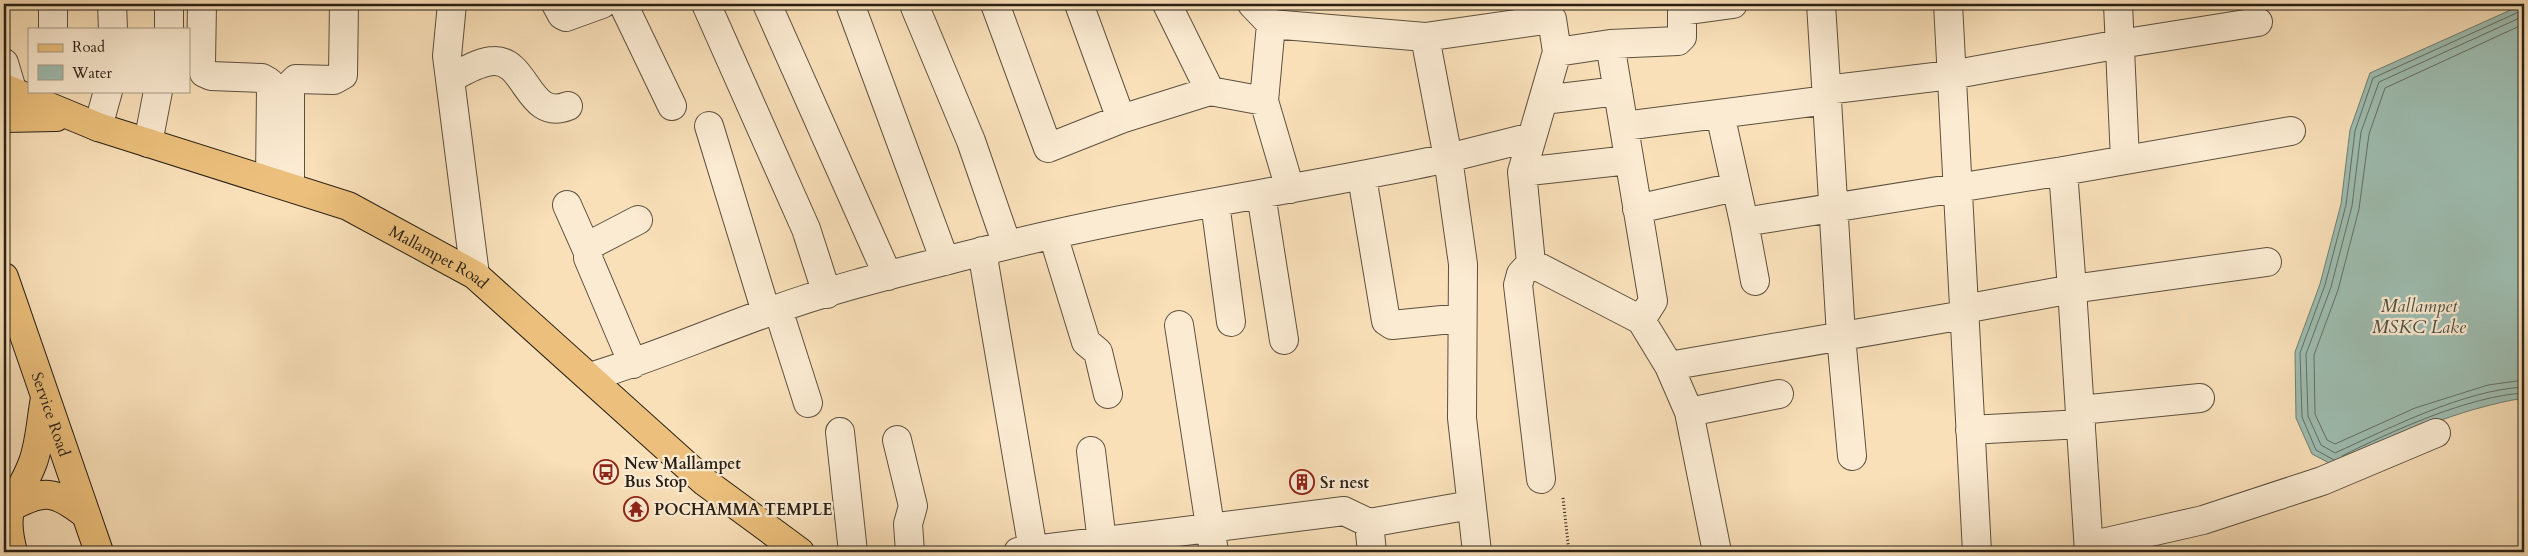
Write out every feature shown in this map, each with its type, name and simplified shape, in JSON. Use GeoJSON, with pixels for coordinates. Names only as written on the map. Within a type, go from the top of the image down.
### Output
{"type":"FeatureCollection","features":[{"type":"Feature","properties":{"kind":"main road","name":"Mallampet Road"},"geometry":{"type":"LineString","coordinates":[[7,100],[42,98],[73,117],[98,127],[348,206],[475,275],[704,482],[792,550]]}},
{"type":"Feature","properties":{"kind":"main road"},"geometry":{"type":"LineString","coordinates":[[7,100],[28,116],[73,117]]}},
{"type":"Feature","properties":{"kind":"main road","name":"Service Road"},"geometry":{"type":"LineString","coordinates":[[4,277],[98,552]]}},
{"type":"Feature","properties":{"kind":"main road"},"geometry":{"type":"LineString","coordinates":[[13,552],[8,535],[9,508],[33,462],[46,398]]}},
{"type":"Feature","properties":{"kind":"main road"},"geometry":{"type":"LineString","coordinates":[[9,508],[30,497],[46,494],[65,498],[85,514]]}},
{"type":"Feature","properties":{"kind":"street"},"geometry":{"type":"LineString","coordinates":[[53,4],[53,28]]}},
{"type":"Feature","properties":{"kind":"street"},"geometry":{"type":"LineString","coordinates":[[112,4],[113,28]]}},
{"type":"Feature","properties":{"kind":"street"},"geometry":{"type":"LineString","coordinates":[[169,4],[169,28]]}},
{"type":"Feature","properties":{"kind":"street"},"geometry":{"type":"LineString","coordinates":[[202,4],[201,63],[204,73],[211,76],[262,78],[269,82],[280,184]]}},
{"type":"Feature","properties":{"kind":"street"},"geometry":{"type":"LineString","coordinates":[[280,184],[290,85],[296,79],[334,80],[343,75],[344,4]]}},
{"type":"Feature","properties":{"kind":"street"},"geometry":{"type":"LineString","coordinates":[[452,4],[447,56],[475,275]]}},
{"type":"Feature","properties":{"kind":"street"},"geometry":{"type":"LineString","coordinates":[[556,4],[562,15],[566,17],[602,4]]}},
{"type":"Feature","properties":{"kind":"street"},"geometry":{"type":"LineString","coordinates":[[623,4],[672,106]]}},
{"type":"Feature","properties":{"kind":"street"},"geometry":{"type":"LineString","coordinates":[[706,4],[806,229],[827,294]]}},
{"type":"Feature","properties":{"kind":"street"},"geometry":{"type":"LineString","coordinates":[[767,4],[888,276]]}},
{"type":"Feature","properties":{"kind":"street"},"geometry":{"type":"LineString","coordinates":[[850,4],[945,261]]}},
{"type":"Feature","properties":{"kind":"street"},"geometry":{"type":"LineString","coordinates":[[995,4],[1048,148],[1121,118],[1210,91],[1264,101]]}},
{"type":"Feature","properties":{"kind":"street"},"geometry":{"type":"LineString","coordinates":[[1079,4],[1121,118]]}},
{"type":"Feature","properties":{"kind":"street"},"geometry":{"type":"LineString","coordinates":[[1167,4],[1210,91]]}},
{"type":"Feature","properties":{"kind":"street"},"geometry":{"type":"LineString","coordinates":[[1252,4],[1270,24],[1425,37],[1552,19],[1557,52],[1522,172],[1531,263],[1521,274],[1518,285],[1541,479]]}},
{"type":"Feature","properties":{"kind":"street"},"geometry":{"type":"LineString","coordinates":[[1557,52],[1610,44],[1678,41],[1682,37],[1682,11],[1733,4]]}},
{"type":"Feature","properties":{"kind":"street"},"geometry":{"type":"LineString","coordinates":[[1821,4],[1841,336],[1852,456]]}},
{"type":"Feature","properties":{"kind":"street"},"geometry":{"type":"LineString","coordinates":[[1948,4],[1977,552]]}},
{"type":"Feature","properties":{"kind":"street"},"geometry":{"type":"LineString","coordinates":[[2118,4],[2125,160]]}},
{"type":"Feature","properties":{"kind":"street"},"geometry":{"type":"LineString","coordinates":[[916,7],[974,149],[995,248],[1025,551],[1070,549],[1102,542],[1212,540],[1344,511],[1369,523],[1472,505]]}},
{"type":"Feature","properties":{"kind":"street"},"geometry":{"type":"LineString","coordinates":[[1624,126],[1720,114],[2120,44],[2258,22]]}},
{"type":"Feature","properties":{"kind":"street"},"geometry":{"type":"LineString","coordinates":[[1270,24],[1264,101],[1290,189]]}},
{"type":"Feature","properties":{"kind":"street"},"geometry":{"type":"LineString","coordinates":[[1425,37],[1448,158],[1463,264],[1462,418],[1477,552]]}},
{"type":"Feature","properties":{"kind":"street"},"geometry":{"type":"LineString","coordinates":[[1610,44],[1653,301],[1641,320]]}},
{"type":"Feature","properties":{"kind":"street"},"geometry":{"type":"LineString","coordinates":[[450,78],[486,62],[504,63],[514,71],[539,103],[550,109],[559,110],[568,106]]}},
{"type":"Feature","properties":{"kind":"street"},"geometry":{"type":"LineString","coordinates":[[4,64],[7,100]]}},
{"type":"Feature","properties":{"kind":"street"},"geometry":{"type":"LineString","coordinates":[[98,127],[108,92]]}},
{"type":"Feature","properties":{"kind":"street"},"geometry":{"type":"LineString","coordinates":[[148,143],[158,92]]}},
{"type":"Feature","properties":{"kind":"street"},"geometry":{"type":"LineString","coordinates":[[1543,100],[1618,92]]}},
{"type":"Feature","properties":{"kind":"street"},"geometry":{"type":"LineString","coordinates":[[1720,114],[1755,281]]}},
{"type":"Feature","properties":{"kind":"street"},"geometry":{"type":"LineString","coordinates":[[708,126],[772,310],[808,403]]}},
{"type":"Feature","properties":{"kind":"street"},"geometry":{"type":"LineString","coordinates":[[1744,222],[2063,171],[2291,131]]}},
{"type":"Feature","properties":{"kind":"street"},"geometry":{"type":"LineString","coordinates":[[590,378],[633,364],[772,310],[888,276],[995,248],[1261,194],[1362,177],[1532,137]]}},
{"type":"Feature","properties":{"kind":"street"},"geometry":{"type":"LineString","coordinates":[[1522,172],[1629,160]]}},
{"type":"Feature","properties":{"kind":"street"},"geometry":{"type":"LineString","coordinates":[[2063,171],[2089,549],[2212,517],[2322,481],[2436,433]]}},
{"type":"Feature","properties":{"kind":"street"},"geometry":{"type":"LineString","coordinates":[[1362,177],[1386,321],[1392,326],[1462,318]]}},
{"type":"Feature","properties":{"kind":"street"},"geometry":{"type":"LineString","coordinates":[[1637,209],[1735,187]]}},
{"type":"Feature","properties":{"kind":"street"},"geometry":{"type":"LineString","coordinates":[[1261,194],[1284,340]]}},
{"type":"Feature","properties":{"kind":"street"},"geometry":{"type":"LineString","coordinates":[[1215,203],[1232,322]]}},
{"type":"Feature","properties":{"kind":"street"},"geometry":{"type":"LineString","coordinates":[[567,205],[633,364]]}},
{"type":"Feature","properties":{"kind":"street"},"geometry":{"type":"LineString","coordinates":[[587,250],[590,245],[638,220]]}},
{"type":"Feature","properties":{"kind":"street"},"geometry":{"type":"LineString","coordinates":[[1053,235],[1086,342],[1098,352],[1108,394]]}},
{"type":"Feature","properties":{"kind":"street"},"geometry":{"type":"LineString","coordinates":[[1669,366],[1841,336],[2072,289],[2267,262]]}},
{"type":"Feature","properties":{"kind":"street"},"geometry":{"type":"LineString","coordinates":[[1531,263],[1641,320],[1669,366],[1689,412],[1717,552]]}},
{"type":"Feature","properties":{"kind":"street"},"geometry":{"type":"LineString","coordinates":[[1179,325],[1212,540]]}},
{"type":"Feature","properties":{"kind":"street"},"geometry":{"type":"LineString","coordinates":[[1689,412],[1779,394]]}},
{"type":"Feature","properties":{"kind":"street"},"geometry":{"type":"LineString","coordinates":[[1970,430],[2081,417],[2200,398]]}},
{"type":"Feature","properties":{"kind":"street"},"geometry":{"type":"LineString","coordinates":[[840,432],[853,552]]}},
{"type":"Feature","properties":{"kind":"street"},"geometry":{"type":"LineString","coordinates":[[898,440],[913,506],[908,524],[910,552]]}},
{"type":"Feature","properties":{"kind":"street"},"geometry":{"type":"LineString","coordinates":[[1091,451],[1102,542]]}},
{"type":"Feature","properties":{"kind":"street"},"geometry":{"type":"LineString","coordinates":[[1369,523],[1372,552]]}},
{"type":"Feature","properties":{"kind":"path"},"geometry":{"type":"LineString","coordinates":[[1563,498],[1569,552]]}},
{"type":"Feature","properties":{"kind":"water","name":"Mallampet MSKC Lake"},"geometry":{"type":"Polygon","coordinates":[[[2524,4],[2524,398],[2475,409],[2427,425],[2335,466],[2312,454],[2296,418],[2295,352],[2320,284],[2341,204],[2350,130],[2370,73],[2524,4]]]}},
{"type":"Feature","properties":{"kind":"place","name":"New Mallampet Bus Stop"},"geometry":{"type":"Point","coordinates":[606,472]}},
{"type":"Feature","properties":{"kind":"place","name":"Sr nest"},"geometry":{"type":"Point","coordinates":[1302,482]}},
{"type":"Feature","properties":{"kind":"place","name":"POCHAMMA TEMPLE"},"geometry":{"type":"Point","coordinates":[636,509]}}]}
